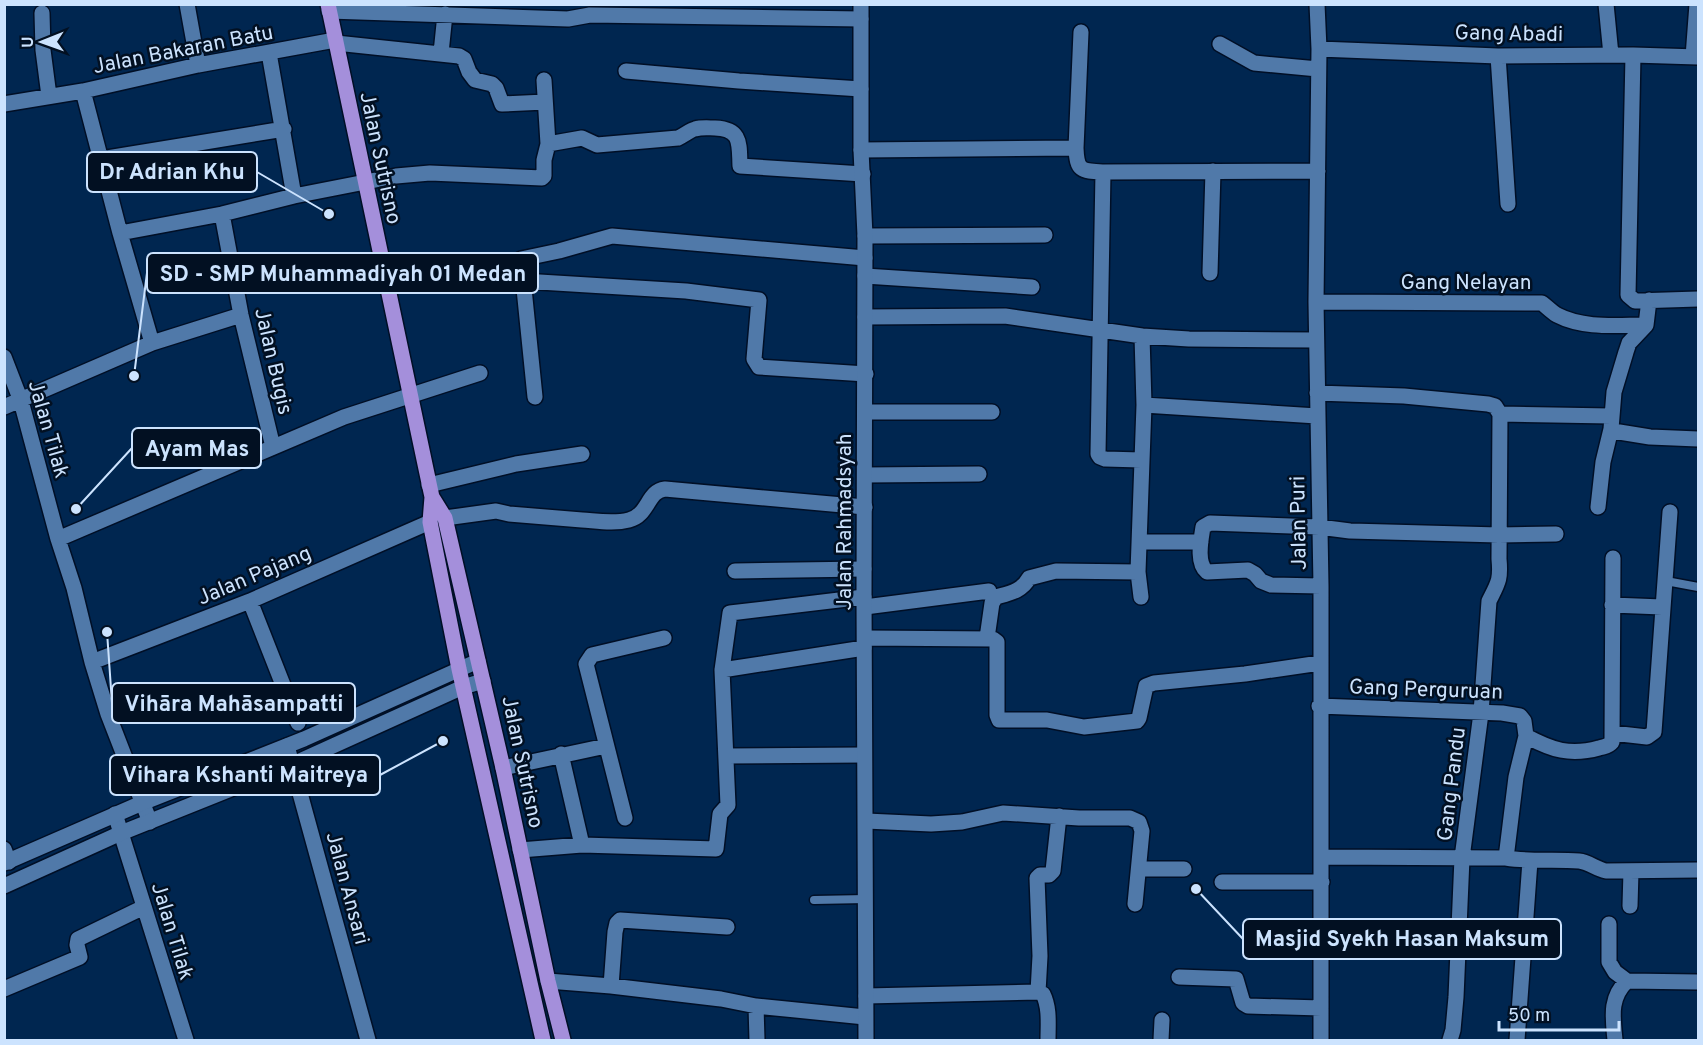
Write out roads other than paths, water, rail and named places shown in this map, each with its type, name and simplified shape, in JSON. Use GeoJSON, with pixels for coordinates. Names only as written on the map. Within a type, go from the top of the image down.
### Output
{"type":"FeatureCollection","features":[{"type":"Feature","properties":{"kind":"main road","name":"Jalan Sutrisno"},"geometry":{"type":"LineString","coordinates":[[328,8],[437,520],[459,669],[543,1041]]}},
{"type":"Feature","properties":{"kind":"main road","name":"Jalan Sutrisno"},"geometry":{"type":"LineString","coordinates":[[437,520],[483,681],[563,1041]]}},
{"type":"Feature","properties":{"kind":"street"},"geometry":{"type":"LineString","coordinates":[[187,4],[198,65]]}},
{"type":"Feature","properties":{"kind":"street","name":"Jalan Puri"},"geometry":{"type":"LineString","coordinates":[[1317,4],[1319,49],[1316,340],[1321,586],[1319,706],[1322,857],[1321,1041]]}},
{"type":"Feature","properties":{"kind":"street"},"geometry":{"type":"LineString","coordinates":[[1606,4],[1611,55]]}},
{"type":"Feature","properties":{"kind":"street"},"geometry":{"type":"LineString","coordinates":[[1696,4],[1696,57]]}},
{"type":"Feature","properties":{"kind":"street"},"geometry":{"type":"LineString","coordinates":[[328,8],[445,14],[536,11],[568,18],[619,10],[861,12]]}},
{"type":"Feature","properties":{"kind":"street","name":"Jalan Rahmadsyah"},"geometry":{"type":"LineString","coordinates":[[861,12],[861,150],[865,236],[866,374],[864,569],[866,1041]]}},
{"type":"Feature","properties":{"kind":"street"},"geometry":{"type":"LineString","coordinates":[[42,13],[43,50],[49,96]]}},
{"type":"Feature","properties":{"kind":"street"},"geometry":{"type":"LineString","coordinates":[[441,54],[445,14]]}},
{"type":"Feature","properties":{"kind":"street"},"geometry":{"type":"LineString","coordinates":[[1081,32],[1076,148],[1077,162],[1081,169],[1103,172],[1318,171]]}},
{"type":"Feature","properties":{"kind":"street","name":"Jalan Bakaran Batu"},"geometry":{"type":"LineString","coordinates":[[4,104],[83,91],[198,65],[335,42],[376,49],[462,57],[471,77],[492,84],[496,88],[501,104],[545,102]]}},
{"type":"Feature","properties":{"kind":"street"},"geometry":{"type":"LineString","coordinates":[[1220,44],[1254,63],[1318,69]]}},
{"type":"Feature","properties":{"kind":"street","name":"Gang Abadi"},"geometry":{"type":"LineString","coordinates":[[1319,49],[1498,56],[1696,57]]}},
{"type":"Feature","properties":{"kind":"street"},"geometry":{"type":"LineString","coordinates":[[269,53],[294,196]]}},
{"type":"Feature","properties":{"kind":"street"},"geometry":{"type":"LineString","coordinates":[[1633,55],[1628,292],[1630,298],[1642,301],[1698,299]]}},
{"type":"Feature","properties":{"kind":"street"},"geometry":{"type":"LineString","coordinates":[[1498,56],[1508,204]]}},
{"type":"Feature","properties":{"kind":"street"},"geometry":{"type":"LineString","coordinates":[[626,71],[739,81],[861,88]]}},
{"type":"Feature","properties":{"kind":"street"},"geometry":{"type":"LineString","coordinates":[[120,233],[222,214],[294,196],[396,176],[430,172],[504,175],[522,178],[543,177],[548,144],[544,81]]}},
{"type":"Feature","properties":{"kind":"street"},"geometry":{"type":"LineString","coordinates":[[83,91],[120,233],[152,343]]}},
{"type":"Feature","properties":{"kind":"street"},"geometry":{"type":"LineString","coordinates":[[548,144],[582,138],[597,145],[678,138],[687,135],[692,129],[699,128],[727,129],[736,136],[740,166],[863,174]]}},
{"type":"Feature","properties":{"kind":"street"},"geometry":{"type":"LineString","coordinates":[[101,159],[284,129]]}},
{"type":"Feature","properties":{"kind":"street"},"geometry":{"type":"LineString","coordinates":[[861,150],[1076,148]]}},
{"type":"Feature","properties":{"kind":"street"},"geometry":{"type":"LineString","coordinates":[[1210,273],[1213,171]]}},
{"type":"Feature","properties":{"kind":"street"},"geometry":{"type":"LineString","coordinates":[[1103,172],[1098,454],[1105,459],[1141,460]]}},
{"type":"Feature","properties":{"kind":"street","name":"Jalan Bugis"},"geometry":{"type":"LineString","coordinates":[[222,214],[241,315],[273,447]]}},
{"type":"Feature","properties":{"kind":"street"},"geometry":{"type":"LineString","coordinates":[[865,236],[1045,235]]}},
{"type":"Feature","properties":{"kind":"street"},"geometry":{"type":"LineString","coordinates":[[535,397],[521,259],[612,236],[865,258]]}},
{"type":"Feature","properties":{"kind":"street"},"geometry":{"type":"LineString","coordinates":[[865,276],[1032,287]]}},
{"type":"Feature","properties":{"kind":"street"},"geometry":{"type":"LineString","coordinates":[[523,281],[686,291],[759,300],[754,359],[759,367],[866,374]]}},
{"type":"Feature","properties":{"kind":"street"},"geometry":{"type":"LineString","coordinates":[[1598,507],[1614,392],[1628,345],[1646,325],[1642,301]]}},
{"type":"Feature","properties":{"kind":"street","name":"Gang Nelayan"},"geometry":{"type":"LineString","coordinates":[[1316,302],[1542,303],[1554,314],[1572,321],[1588,324],[1646,325]]}},
{"type":"Feature","properties":{"kind":"street"},"geometry":{"type":"LineString","coordinates":[[4,407],[152,343],[241,315]]}},
{"type":"Feature","properties":{"kind":"street"},"geometry":{"type":"LineString","coordinates":[[865,317],[1005,316],[1142,336],[1189,339],[1316,340]]}},
{"type":"Feature","properties":{"kind":"street"},"geometry":{"type":"LineString","coordinates":[[1141,597],[1138,572],[1144,405],[1142,336]]}},
{"type":"Feature","properties":{"kind":"street","name":"Jalan Tilak"},"geometry":{"type":"LineString","coordinates":[[4,357],[21,401],[57,539],[74,588],[92,662],[108,714],[150,822]]}},
{"type":"Feature","properties":{"kind":"street"},"geometry":{"type":"LineString","coordinates":[[57,539],[344,417],[480,373]]}},
{"type":"Feature","properties":{"kind":"street"},"geometry":{"type":"LineString","coordinates":[[1317,393],[1393,395],[1488,404],[1495,406],[1500,414],[1611,423]]}},
{"type":"Feature","properties":{"kind":"street"},"geometry":{"type":"LineString","coordinates":[[1144,405],[1317,416]]}},
{"type":"Feature","properties":{"kind":"street"},"geometry":{"type":"LineString","coordinates":[[865,412],[992,412]]}},
{"type":"Feature","properties":{"kind":"street","name":"Gang Pandu"},"geometry":{"type":"LineString","coordinates":[[1450,1041],[1456,997],[1462,858],[1481,713],[1489,601],[1498,586],[1500,575],[1500,414]]}},
{"type":"Feature","properties":{"kind":"street"},"geometry":{"type":"LineString","coordinates":[[1611,423],[1613,431],[1698,439]]}},
{"type":"Feature","properties":{"kind":"street"},"geometry":{"type":"LineString","coordinates":[[431,491],[516,464],[582,454]]}},
{"type":"Feature","properties":{"kind":"street"},"geometry":{"type":"LineString","coordinates":[[865,475],[979,474]]}},
{"type":"Feature","properties":{"kind":"street","name":"Jalan Pajang"},"geometry":{"type":"LineString","coordinates":[[92,662],[250,601],[437,520],[496,511],[608,522],[629,520],[646,509],[652,496],[659,490],[666,489],[865,507]]}},
{"type":"Feature","properties":{"kind":"street"},"geometry":{"type":"LineString","coordinates":[[1612,558],[1612,734],[1647,737],[1654,732],[1670,512]]}},
{"type":"Feature","properties":{"kind":"street"},"geometry":{"type":"LineString","coordinates":[[1321,586],[1271,585],[1261,581],[1248,570],[1207,572],[1202,565],[1203,527],[1210,523],[1319,527],[1350,531],[1499,535],[1556,534]]}},
{"type":"Feature","properties":{"kind":"street"},"geometry":{"type":"LineString","coordinates":[[1140,542],[1201,542]]}},
{"type":"Feature","properties":{"kind":"street"},"geometry":{"type":"LineString","coordinates":[[735,571],[864,569]]}},
{"type":"Feature","properties":{"kind":"street"},"geometry":{"type":"LineString","coordinates":[[987,638],[992,603],[996,597],[1014,592],[1024,586],[1029,578],[1056,571],[1138,572]]}},
{"type":"Feature","properties":{"kind":"street"},"geometry":{"type":"LineString","coordinates":[[520,850],[582,845],[716,849],[720,814],[728,805],[722,670],[730,613],[989,591]]}},
{"type":"Feature","properties":{"kind":"street"},"geometry":{"type":"LineString","coordinates":[[250,601],[298,723]]}},
{"type":"Feature","properties":{"kind":"street"},"geometry":{"type":"LineString","coordinates":[[1612,605],[1662,607]]}},
{"type":"Feature","properties":{"kind":"street"},"geometry":{"type":"LineString","coordinates":[[625,818],[586,664],[592,655],[664,638]]}},
{"type":"Feature","properties":{"kind":"street"},"geometry":{"type":"LineString","coordinates":[[722,670],[864,643],[987,638],[997,642],[997,715],[999,720],[1047,720],[1084,727],[1132,723],[1139,718],[1146,686],[1154,683],[1245,674],[1320,663]]}},
{"type":"Feature","properties":{"kind":"street"},"geometry":{"type":"LineString","coordinates":[[6,858],[287,746],[478,661]]}},
{"type":"Feature","properties":{"kind":"street"},"geometry":{"type":"LineString","coordinates":[[4,886],[121,833],[293,764],[464,687],[483,681]]}},
{"type":"Feature","properties":{"kind":"street","name":"Gang Perguruan"},"geometry":{"type":"LineString","coordinates":[[1319,706],[1502,713],[1520,716],[1524,722],[1526,736],[1550,749],[1573,753],[1610,746],[1612,734]]}},
{"type":"Feature","properties":{"kind":"street"},"geometry":{"type":"LineString","coordinates":[[1506,858],[1516,777],[1526,736]]}},
{"type":"Feature","properties":{"kind":"street","name":"Jalan Ansari"},"geometry":{"type":"LineString","coordinates":[[287,746],[368,1041]]}},
{"type":"Feature","properties":{"kind":"street"},"geometry":{"type":"LineString","coordinates":[[503,768],[606,746]]}},
{"type":"Feature","properties":{"kind":"street"},"geometry":{"type":"LineString","coordinates":[[561,754],[582,845]]}},
{"type":"Feature","properties":{"kind":"street"},"geometry":{"type":"LineString","coordinates":[[726,756],[864,754]]}},
{"type":"Feature","properties":{"kind":"street"},"geometry":{"type":"LineString","coordinates":[[866,821],[931,824],[962,822],[1003,813],[1130,818],[1139,822],[1142,831],[1135,904]]}},
{"type":"Feature","properties":{"kind":"street","name":"Jalan Tilak"},"geometry":{"type":"LineString","coordinates":[[115,814],[186,1041]]}},
{"type":"Feature","properties":{"kind":"street"},"geometry":{"type":"LineString","coordinates":[[1038,992],[1040,956],[1037,878],[1040,875],[1049,875],[1053,871],[1059,816]]}},
{"type":"Feature","properties":{"kind":"street"},"geometry":{"type":"LineString","coordinates":[[1322,857],[1506,858],[1530,861],[1582,861],[1596,869],[1606,871],[1698,870]]}},
{"type":"Feature","properties":{"kind":"street"},"geometry":{"type":"LineString","coordinates":[[1517,1041],[1530,861]]}},
{"type":"Feature","properties":{"kind":"street"},"geometry":{"type":"LineString","coordinates":[[1139,868],[1184,869]]}},
{"type":"Feature","properties":{"kind":"street"},"geometry":{"type":"LineString","coordinates":[[1630,906],[1631,871]]}},
{"type":"Feature","properties":{"kind":"street"},"geometry":{"type":"LineString","coordinates":[[1222,882],[1322,882]]}},
{"type":"Feature","properties":{"kind":"street"},"geometry":{"type":"LineString","coordinates":[[4,989],[80,957],[76,945],[78,939],[144,907]]}},
{"type":"Feature","properties":{"kind":"street"},"geometry":{"type":"LineString","coordinates":[[611,987],[615,932],[620,920],[728,927]]}},
{"type":"Feature","properties":{"kind":"street"},"geometry":{"type":"LineString","coordinates":[[1609,924],[1609,962],[1615,972],[1627,981],[1698,982]]}},
{"type":"Feature","properties":{"kind":"street"},"geometry":{"type":"LineString","coordinates":[[1179,977],[1236,978],[1243,1003],[1248,1006],[1321,1008]]}},
{"type":"Feature","properties":{"kind":"street"},"geometry":{"type":"LineString","coordinates":[[548,981],[865,1017]]}},
{"type":"Feature","properties":{"kind":"street"},"geometry":{"type":"LineString","coordinates":[[1615,1041],[1613,1006],[1619,988],[1627,981]]}},
{"type":"Feature","properties":{"kind":"street"},"geometry":{"type":"LineString","coordinates":[[866,996],[1038,992],[1043,994],[1046,1000],[1048,1041]]}},
{"type":"Feature","properties":{"kind":"street"},"geometry":{"type":"LineString","coordinates":[[756,1006],[757,1041]]}},
{"type":"Feature","properties":{"kind":"street"},"geometry":{"type":"LineString","coordinates":[[1161,1041],[1162,1020]]}},
{"type":"Feature","properties":{"kind":"lane"},"geometry":{"type":"LineString","coordinates":[[1666,582],[1698,587]]}},
{"type":"Feature","properties":{"kind":"lane"},"geometry":{"type":"LineString","coordinates":[[814,900],[867,899]]}},
{"type":"Feature","properties":{"kind":"place","name":"Dr Adrian Khu"},"geometry":{"type":"Point","coordinates":[329,214]}},
{"type":"Feature","properties":{"kind":"place","name":"SD - SMP Muhammadiyah 01 Medan"},"geometry":{"type":"Point","coordinates":[134,376]}},
{"type":"Feature","properties":{"kind":"place","name":"Ayam Mas"},"geometry":{"type":"Point","coordinates":[76,509]}},
{"type":"Feature","properties":{"kind":"place","name":"Vihāra Mahāsampatti"},"geometry":{"type":"Point","coordinates":[107,632]}},
{"type":"Feature","properties":{"kind":"place","name":"Vihara Kshanti Maitreya"},"geometry":{"type":"Point","coordinates":[443,741]}},
{"type":"Feature","properties":{"kind":"place","name":"Masjid Syekh Hasan Maksum"},"geometry":{"type":"Point","coordinates":[1196,889]}}]}
